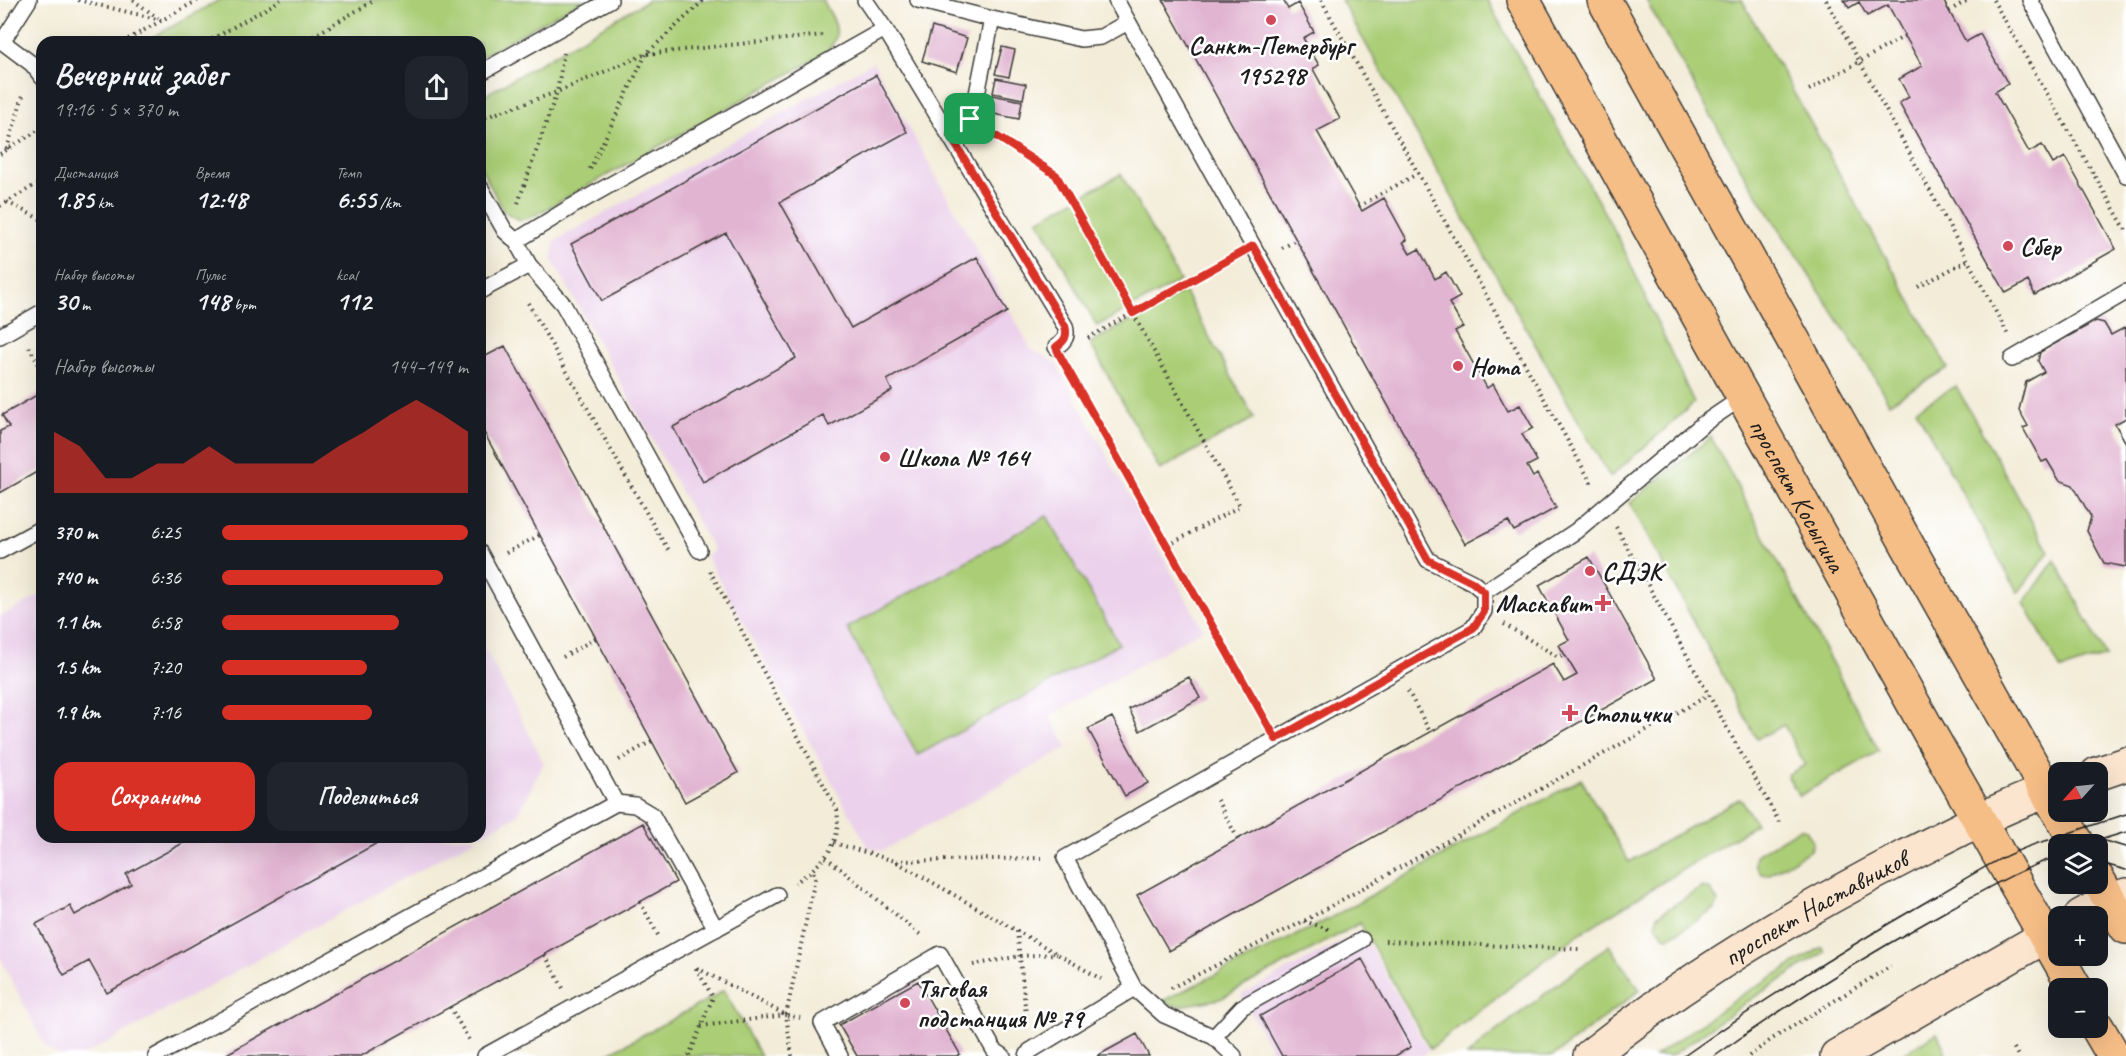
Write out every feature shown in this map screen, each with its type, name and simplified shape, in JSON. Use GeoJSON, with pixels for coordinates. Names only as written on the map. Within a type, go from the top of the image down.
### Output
{"type":"FeatureCollection","features":[{"type":"Feature","properties":{"kind":"main road","name":"проспект Косыгина"},"geometry":{"type":"LineString","coordinates":[[1523,0],[1980,819],[2048,927]]}},
{"type":"Feature","properties":{"kind":"main road"},"geometry":{"type":"LineString","coordinates":[[1604,0],[2048,788]]}},
{"type":"Feature","properties":{"kind":"main road"},"geometry":{"type":"LineString","coordinates":[[2108,770],[2126,764]]}},
{"type":"Feature","properties":{"kind":"main road","name":"проспект Наставников"},"geometry":{"type":"LineString","coordinates":[[1590,1056],[1636,1020],[1746,946],[1847,887],[1980,819],[2048,802]]}},
{"type":"Feature","properties":{"kind":"main road"},"geometry":{"type":"LineString","coordinates":[[1838,1056],[2048,935]]}},
{"type":"Feature","properties":{"kind":"main road"},"geometry":{"type":"LineString","coordinates":[[2103,1038],[2114,1056]]}},
{"type":"Feature","properties":{"kind":"lane"},"geometry":{"type":"LineString","coordinates":[[28,0],[1,41],[36,69]]}},
{"type":"Feature","properties":{"kind":"lane"},"geometry":{"type":"LineString","coordinates":[[486,70],[610,0]]}},
{"type":"Feature","properties":{"kind":"lane"},"geometry":{"type":"LineString","coordinates":[[866,0],[1065,326],[1067,333],[1058,350]]}},
{"type":"Feature","properties":{"kind":"lane"},"geometry":{"type":"LineString","coordinates":[[918,0],[992,20],[1081,39],[1101,37],[1128,22]]}},
{"type":"Feature","properties":{"kind":"lane"},"geometry":{"type":"LineString","coordinates":[[1116,0],[1428,560],[1472,582],[1484,592]]}},
{"type":"Feature","properties":{"kind":"lane"},"geometry":{"type":"LineString","coordinates":[[2030,0],[2126,175]]}},
{"type":"Feature","properties":{"kind":"lane"},"geometry":{"type":"LineString","coordinates":[[950,135],[970,119],[974,109],[992,20]]}},
{"type":"Feature","properties":{"kind":"lane"},"geometry":{"type":"LineString","coordinates":[[511,236],[571,207],[885,29]]}},
{"type":"Feature","properties":{"kind":"lane"},"geometry":{"type":"LineString","coordinates":[[486,196],[529,265],[563,304],[699,550]]}},
{"type":"Feature","properties":{"kind":"lane"},"geometry":{"type":"LineString","coordinates":[[486,288],[529,265]]}},
{"type":"Feature","properties":{"kind":"lane"},"geometry":{"type":"LineString","coordinates":[[2016,357],[2126,292]]}},
{"type":"Feature","properties":{"kind":"lane"},"geometry":{"type":"LineString","coordinates":[[0,336],[36,315]]}},
{"type":"Feature","properties":{"kind":"lane"},"geometry":{"type":"LineString","coordinates":[[1484,592],[1576,531],[1703,424],[1743,397]]}},
{"type":"Feature","properties":{"kind":"lane"},"geometry":{"type":"LineString","coordinates":[[0,551],[36,531]]}},
{"type":"Feature","properties":{"kind":"lane"},"geometry":{"type":"LineString","coordinates":[[486,564],[616,803]]}},
{"type":"Feature","properties":{"kind":"lane"},"geometry":{"type":"LineString","coordinates":[[1234,1056],[1214,1037],[1164,1015],[1130,990],[1065,858],[1473,628],[1484,612],[1484,592]]}},
{"type":"Feature","properties":{"kind":"lane"},"geometry":{"type":"LineString","coordinates":[[156,1056],[616,803],[635,805],[652,815],[716,928]]}},
{"type":"Feature","properties":{"kind":"lane"},"geometry":{"type":"LineString","coordinates":[[487,1056],[573,1006],[777,896]]}},
{"type":"Feature","properties":{"kind":"lane"},"geometry":{"type":"LineString","coordinates":[[1214,1037],[1242,1006],[1362,940]]}},
{"type":"Feature","properties":{"kind":"lane"},"geometry":{"type":"LineString","coordinates":[[840,1056],[822,1023],[940,954],[994,1054]]}},
{"type":"Feature","properties":{"kind":"lane"},"geometry":{"type":"LineString","coordinates":[[1029,1053],[1130,990]]}},
{"type":"Feature","properties":{"kind":"path"},"geometry":{"type":"LineString","coordinates":[[78,0],[161,21]]}},
{"type":"Feature","properties":{"kind":"path"},"geometry":{"type":"LineString","coordinates":[[133,0],[161,21]]}},
{"type":"Feature","properties":{"kind":"path"},"geometry":{"type":"LineString","coordinates":[[134,36],[198,0]]}},
{"type":"Feature","properties":{"kind":"path"},"geometry":{"type":"LineString","coordinates":[[218,36],[281,0]]}},
{"type":"Feature","properties":{"kind":"path"},"geometry":{"type":"LineString","coordinates":[[313,36],[375,0]]}},
{"type":"Feature","properties":{"kind":"path"},"geometry":{"type":"LineString","coordinates":[[571,207],[646,54],[704,0]]}},
{"type":"Feature","properties":{"kind":"path"},"geometry":{"type":"LineString","coordinates":[[1321,0],[1779,822]]}},
{"type":"Feature","properties":{"kind":"path"},"geometry":{"type":"LineString","coordinates":[[1826,0],[1968,260],[2016,357]]}},
{"type":"Feature","properties":{"kind":"path"},"geometry":{"type":"LineString","coordinates":[[1949,10],[1968,0]]}},
{"type":"Feature","properties":{"kind":"path"},"geometry":{"type":"LineString","coordinates":[[1993,0],[2126,230]]}},
{"type":"Feature","properties":{"kind":"path"},"geometry":{"type":"LineString","coordinates":[[511,236],[517,207],[557,92],[567,25]]}},
{"type":"Feature","properties":{"kind":"path"},"geometry":{"type":"LineString","coordinates":[[486,117],[557,92],[646,54],[828,35]]}},
{"type":"Feature","properties":{"kind":"path"},"geometry":{"type":"LineString","coordinates":[[1809,90],[1905,36]]}},
{"type":"Feature","properties":{"kind":"path"},"geometry":{"type":"LineString","coordinates":[[7,149],[32,64]]}},
{"type":"Feature","properties":{"kind":"path"},"geometry":{"type":"LineString","coordinates":[[970,119],[1056,175],[1240,506],[1167,546]]}},
{"type":"Feature","properties":{"kind":"path"},"geometry":{"type":"LineString","coordinates":[[0,154],[36,132]]}},
{"type":"Feature","properties":{"kind":"path"},"geometry":{"type":"LineString","coordinates":[[1359,206],[1417,174]]}},
{"type":"Feature","properties":{"kind":"path"},"geometry":{"type":"LineString","coordinates":[[0,206],[36,185]]}},
{"type":"Feature","properties":{"kind":"path"},"geometry":{"type":"LineString","coordinates":[[7,202],[36,217]]}},
{"type":"Feature","properties":{"kind":"path"},"geometry":{"type":"LineString","coordinates":[[1253,246],[1133,313],[1058,350],[1276,739]]}},
{"type":"Feature","properties":{"kind":"path"},"geometry":{"type":"LineString","coordinates":[[1918,287],[1968,260]]}},
{"type":"Feature","properties":{"kind":"path"},"geometry":{"type":"LineString","coordinates":[[512,274],[589,411]]}},
{"type":"Feature","properties":{"kind":"path"},"geometry":{"type":"LineString","coordinates":[[486,558],[540,535]]}},
{"type":"Feature","properties":{"kind":"path"},"geometry":{"type":"LineString","coordinates":[[699,550],[837,810],[839,824],[834,843],[826,857],[813,870],[777,896]]}},
{"type":"Feature","properties":{"kind":"path"},"geometry":{"type":"LineString","coordinates":[[1484,612],[1558,657],[1565,654]]}},
{"type":"Feature","properties":{"kind":"path"},"geometry":{"type":"LineString","coordinates":[[543,668],[596,638]]}},
{"type":"Feature","properties":{"kind":"path"},"geometry":{"type":"LineString","coordinates":[[1397,671],[1430,732]]}},
{"type":"Feature","properties":{"kind":"path"},"geometry":{"type":"LineString","coordinates":[[1146,1000],[1304,921],[1709,695]]}},
{"type":"Feature","properties":{"kind":"path"},"geometry":{"type":"LineString","coordinates":[[599,771],[652,741]]}},
{"type":"Feature","properties":{"kind":"path"},"geometry":{"type":"LineString","coordinates":[[1204,779],[1238,839]]}},
{"type":"Feature","properties":{"kind":"path"},"geometry":{"type":"LineString","coordinates":[[834,843],[895,861],[1058,954],[1130,990]]}},
{"type":"Feature","properties":{"kind":"path"},"geometry":{"type":"LineString","coordinates":[[826,857],[931,943],[940,954]]}},
{"type":"Feature","properties":{"kind":"path"},"geometry":{"type":"LineString","coordinates":[[895,861],[1065,858]]}},
{"type":"Feature","properties":{"kind":"path"},"geometry":{"type":"LineString","coordinates":[[792,1056],[786,1015],[815,879],[813,870]]}},
{"type":"Feature","properties":{"kind":"path"},"geometry":{"type":"LineString","coordinates":[[640,902],[668,954]]}},
{"type":"Feature","properties":{"kind":"path"},"geometry":{"type":"LineString","coordinates":[[1304,921],[1362,940],[1579,948]]}},
{"type":"Feature","properties":{"kind":"path"},"geometry":{"type":"LineString","coordinates":[[1017,930],[1029,1053]]}},
{"type":"Feature","properties":{"kind":"path"},"geometry":{"type":"LineString","coordinates":[[545,954],[573,1006]]}},
{"type":"Feature","properties":{"kind":"path"},"geometry":{"type":"LineString","coordinates":[[949,971],[1020,956],[1058,954]]}},
{"type":"Feature","properties":{"kind":"path"},"geometry":{"type":"LineString","coordinates":[[690,1056],[713,997],[694,966],[786,1015],[822,1023]]}},
{"type":"Feature","properties":{"kind":"path"},"geometry":{"type":"LineString","coordinates":[[1749,1056],[1772,1039],[1891,966]]}},
{"type":"Feature","properties":{"kind":"path"},"geometry":{"type":"LineString","coordinates":[[450,1007],[472,1047],[487,1056]]}},
{"type":"Feature","properties":{"kind":"path"},"geometry":{"type":"LineString","coordinates":[[701,1026],[786,1015]]}},
{"type":"Feature","properties":{"kind":"path"},"geometry":{"type":"LineString","coordinates":[[2014,1048],[2018,1056]]}},
{"type":"Feature","properties":{"kind":"shaded area","name":"Школа № 164"},"geometry":{"type":"Polygon","coordinates":[[[873,62],[1031,349],[1056,363],[1203,629],[1050,716],[1068,747],[882,851],[868,847],[706,556],[714,551],[552,259],[555,241],[873,62]]]}},
{"type":"Feature","properties":{"kind":"shaded area"},"geometry":{"type":"Polygon","coordinates":[[[36,597],[36,843],[467,843],[83,1056],[60,1056],[46,1048],[0,957],[0,617],[36,597]]]}},
{"type":"Feature","properties":{"kind":"shaded area"},"geometry":{"type":"Polygon","coordinates":[[[486,651],[544,763],[517,815],[486,833],[486,651]]]}},
{"type":"Feature","properties":{"kind":"shaded area"},"geometry":{"type":"Polygon","coordinates":[[[1361,931],[1428,1051],[1422,1056],[1275,1056],[1241,995],[1361,931]]]}},
{"type":"Feature","properties":{"kind":"green space"},"geometry":{"type":"Polygon","coordinates":[[[219,0],[583,0],[486,54],[486,36],[155,36],[219,0]]]}},
{"type":"Feature","properties":{"kind":"green space"},"geometry":{"type":"Polygon","coordinates":[[[648,0],[823,0],[836,28],[834,41],[823,55],[530,218],[520,220],[503,210],[486,177],[486,94],[648,0]]]}},
{"type":"Feature","properties":{"kind":"green space"},"geometry":{"type":"Polygon","coordinates":[[[1341,0],[1487,0],[1621,243],[1694,403],[1610,477],[1341,0]]]}},
{"type":"Feature","properties":{"kind":"green space"},"geometry":{"type":"Polygon","coordinates":[[[1646,0],[1742,0],[1948,368],[1889,403],[1869,368],[1745,176],[1646,0]]]}},
{"type":"Feature","properties":{"kind":"green space"},"geometry":{"type":"Polygon","coordinates":[[[1121,174],[1180,281],[1097,326],[1038,220],[1121,174]]]}},
{"type":"Feature","properties":{"kind":"green space"},"geometry":{"type":"Polygon","coordinates":[[[1184,291],[1254,418],[1160,470],[1090,343],[1184,291]]]}},
{"type":"Feature","properties":{"kind":"green space"},"geometry":{"type":"Polygon","coordinates":[[[1956,386],[2049,552],[2018,593],[1916,409],[1956,386]]]}},
{"type":"Feature","properties":{"kind":"green space"},"geometry":{"type":"Polygon","coordinates":[[[1711,437],[1879,751],[1799,796],[1787,775],[1805,765],[1784,725],[1757,739],[1630,503],[1711,437]]]}},
{"type":"Feature","properties":{"kind":"green space"},"geometry":{"type":"Polygon","coordinates":[[[1047,516],[1119,644],[918,755],[847,628],[1047,516]]]}},
{"type":"Feature","properties":{"kind":"green space"},"geometry":{"type":"Polygon","coordinates":[[[2055,560],[2106,656],[2061,670],[2024,603],[2055,560]]]}},
{"type":"Feature","properties":{"kind":"green space"},"geometry":{"type":"Polygon","coordinates":[[[1581,779],[1629,862],[1740,798],[1756,824],[1579,934],[1430,1049],[1360,923],[1220,999],[1180,1006],[1171,1005],[1164,1000],[1323,922],[1581,779]]]}},
{"type":"Feature","properties":{"kind":"green space"},"geometry":{"type":"Polygon","coordinates":[[[1800,828],[1806,830],[1813,842],[1811,850],[1768,875],[1761,874],[1755,864],[1756,855],[1800,828]]]}},
{"type":"Feature","properties":{"kind":"green space"},"geometry":{"type":"Polygon","coordinates":[[[1702,887],[1711,890],[1718,902],[1715,909],[1670,937],[1664,936],[1656,925],[1657,916],[1702,887]]]}},
{"type":"Feature","properties":{"kind":"green space"},"geometry":{"type":"Polygon","coordinates":[[[1609,945],[1640,990],[1553,1056],[1467,1056],[1486,1039],[1609,945]]]}},
{"type":"Feature","properties":{"kind":"green space"},"geometry":{"type":"Polygon","coordinates":[[[1822,947],[1825,952],[1748,1001],[1671,1056],[1655,1056],[1742,995],[1822,947]]]}},
{"type":"Feature","properties":{"kind":"green space"},"geometry":{"type":"Polygon","coordinates":[[[724,990],[760,1056],[604,1056],[713,997],[724,990]]]}},
{"type":"Feature","properties":{"kind":"green space"},"geometry":{"type":"Polygon","coordinates":[[[1937,1033],[1946,1056],[1899,1056],[1937,1033]]]}},
{"type":"Feature","properties":{"kind":"building"},"geometry":{"type":"Polygon","coordinates":[[[1163,0],[1283,0],[1288,9],[1298,3],[1314,32],[1303,38],[1319,65],[1313,69],[1340,119],[1317,131],[1362,211],[1384,198],[1407,240],[1403,242],[1410,254],[1419,249],[1435,279],[1446,272],[1460,297],[1449,303],[1463,327],[1455,331],[1487,388],[1493,384],[1508,411],[1520,405],[1533,428],[1522,434],[1537,461],[1527,466],[1533,477],[1537,474],[1556,508],[1514,531],[1508,521],[1465,544],[1163,0]]]}},
{"type":"Feature","properties":{"kind":"building"},"geometry":{"type":"Polygon","coordinates":[[[1844,0],[1943,0],[1966,42],[1980,34],[2008,84],[1995,92],[2029,152],[2042,145],[2053,164],[2065,157],[2116,249],[2035,295],[2028,281],[2006,293],[1899,103],[1909,97],[1899,79],[1922,66],[1888,5],[1867,16],[1859,2],[1849,8],[1844,0]]]}},
{"type":"Feature","properties":{"kind":"building"},"geometry":{"type":"Polygon","coordinates":[[[932,27],[967,38],[957,72],[922,61],[932,27]]]}},
{"type":"Feature","properties":{"kind":"building"},"geometry":{"type":"Polygon","coordinates":[[[1002,47],[1015,50],[1009,77],[995,74],[1002,47]]]}},
{"type":"Feature","properties":{"kind":"building"},"geometry":{"type":"Polygon","coordinates":[[[876,75],[907,132],[780,202],[851,328],[977,257],[1007,312],[887,380],[892,391],[829,426],[823,415],[703,482],[673,427],[796,358],[726,233],[602,301],[571,244],[876,75]]]}},
{"type":"Feature","properties":{"kind":"building"},"geometry":{"type":"Polygon","coordinates":[[[996,78],[1026,84],[1023,99],[993,93],[996,78]]]}},
{"type":"Feature","properties":{"kind":"building"},"geometry":{"type":"Polygon","coordinates":[[[992,95],[1022,101],[1019,119],[989,113],[992,95]]]}},
{"type":"Feature","properties":{"kind":"building"},"geometry":{"type":"Polygon","coordinates":[[[2096,321],[2104,323],[2111,335],[2126,327],[2126,418],[2115,424],[2126,443],[2126,567],[2104,563],[2087,531],[2091,517],[2073,485],[2059,480],[2047,460],[2042,462],[2023,428],[2028,426],[2019,410],[2026,382],[2044,372],[2038,361],[2040,352],[2096,321]]]}},
{"type":"Feature","properties":{"kind":"building"},"geometry":{"type":"Polygon","coordinates":[[[505,346],[738,773],[685,802],[486,436],[486,356],[505,346]]]}},
{"type":"Feature","properties":{"kind":"building"},"geometry":{"type":"Polygon","coordinates":[[[36,395],[36,472],[0,493],[0,431],[9,427],[2,415],[36,395]]]}},
{"type":"Feature","properties":{"kind":"building"},"geometry":{"type":"Polygon","coordinates":[[[1589,557],[1657,679],[1169,951],[1137,895],[1553,664],[1564,682],[1577,675],[1559,645],[1569,640],[1539,585],[1589,557]]]}},
{"type":"Feature","properties":{"kind":"building"},"geometry":{"type":"Polygon","coordinates":[[[1189,677],[1200,698],[1140,731],[1129,709],[1189,677]]]}},
{"type":"Feature","properties":{"kind":"building"},"geometry":{"type":"Polygon","coordinates":[[[1112,717],[1148,783],[1125,796],[1088,729],[1112,717]]]}},
{"type":"Feature","properties":{"kind":"building"},"geometry":{"type":"Polygon","coordinates":[[[643,823],[676,882],[361,1056],[223,1056],[643,823]]]}},
{"type":"Feature","properties":{"kind":"building"},"geometry":{"type":"Polygon","coordinates":[[[183,843],[377,843],[107,993],[89,961],[64,975],[36,924],[70,906],[75,915],[131,884],[126,874],[183,843]]]}},
{"type":"Feature","properties":{"kind":"building"},"geometry":{"type":"Polygon","coordinates":[[[1362,959],[1411,1047],[1395,1056],[1282,1056],[1260,1016],[1362,959]]]}},
{"type":"Feature","properties":{"kind":"building","name":"Тяговая подстанция № 79"},"geometry":{"type":"Polygon","coordinates":[[[918,981],[960,1054],[957,1056],[857,1056],[839,1025],[918,981]]]}},
{"type":"Feature","properties":{"kind":"building"},"geometry":{"type":"Polygon","coordinates":[[[1137,1034],[1149,1056],[1097,1056],[1137,1034]]]}},
{"type":"Feature","properties":{"kind":"tram line"},"geometry":{"type":"LineString","coordinates":[[2066,834],[2126,814]]}},
{"type":"Feature","properties":{"kind":"tram line"},"geometry":{"type":"LineString","coordinates":[[2108,838],[2126,832]]}},
{"type":"Feature","properties":{"kind":"tram line"},"geometry":{"type":"LineString","coordinates":[[1684,1056],[1744,1014],[1837,955],[1978,871],[2011,854],[2045,841],[2071,836],[2126,847]]}},
{"type":"Feature","properties":{"kind":"tram line"},"geometry":{"type":"LineString","coordinates":[[1715,1056],[1821,984],[1876,951],[1994,885],[2048,860]]}},
{"type":"Feature","properties":{"kind":"tram line"},"geometry":{"type":"LineString","coordinates":[[2108,865],[2126,870]]}},
{"type":"Feature","properties":{"kind":"place","name":"Санкт-Петербург 195298"},"geometry":{"type":"Point","coordinates":[1271,20]}},
{"type":"Feature","properties":{"kind":"place","name":"Сбер"},"geometry":{"type":"Point","coordinates":[2008,246]}},
{"type":"Feature","properties":{"kind":"place","name":"Нота"},"geometry":{"type":"Point","coordinates":[1458,366]}},
{"type":"Feature","properties":{"kind":"place","name":"Школа № 164"},"geometry":{"type":"Point","coordinates":[885,457]}},
{"type":"Feature","properties":{"kind":"place","name":"СДЭК"},"geometry":{"type":"Point","coordinates":[1590,571]}},
{"type":"Feature","properties":{"kind":"place","name":"Маскавит"},"geometry":{"type":"Point","coordinates":[1603,603]}},
{"type":"Feature","properties":{"kind":"place","name":"Столички"},"geometry":{"type":"Point","coordinates":[1570,713]}},
{"type":"Feature","properties":{"kind":"place","name":"Тяговая подстанция № 79"},"geometry":{"type":"Point","coordinates":[905,1003]}},
{"type":"Feature","properties":{"kind":"route"},"geometry":{"type":"LineString","coordinates":[[970,119],[1056,175],[1133,313],[1253,246],[1428,560],[1472,582],[1484,592],[1484,612],[1473,628],[1276,739],[1059,354],[1056,347],[1064,342],[1067,333],[1065,326],[950,135],[970,119]]}}]}
